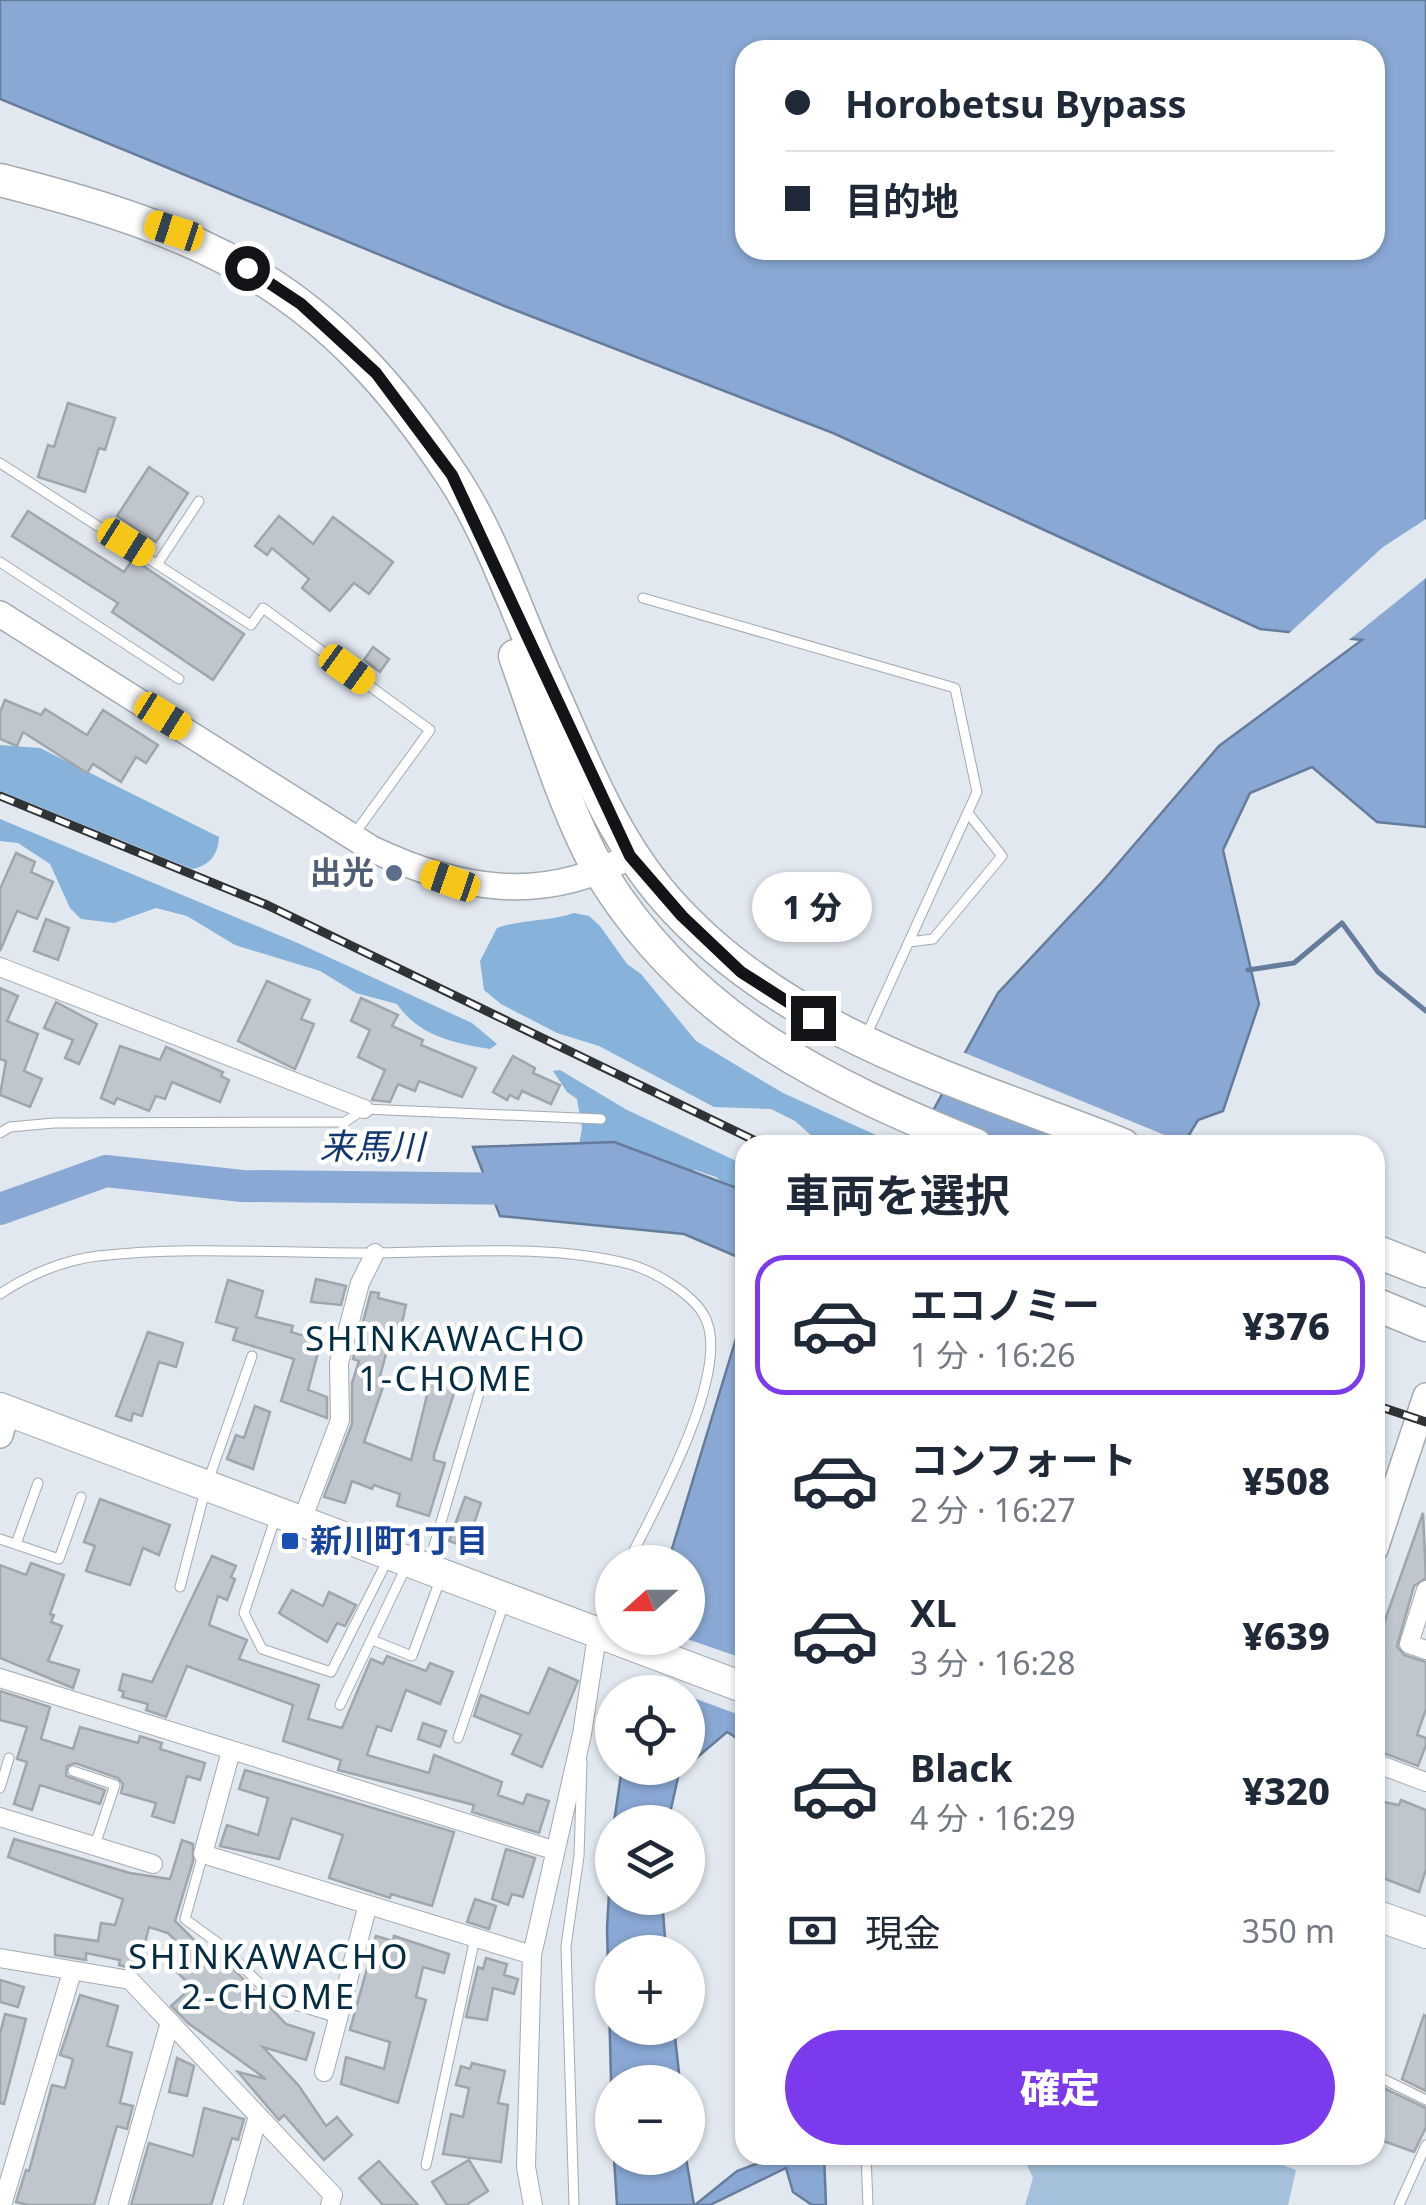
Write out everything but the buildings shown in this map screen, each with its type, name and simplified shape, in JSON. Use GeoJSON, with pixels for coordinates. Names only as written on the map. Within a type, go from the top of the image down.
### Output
{"type":"FeatureCollection","features":[{"type":"Feature","properties":{"kind":"highway"},"geometry":{"type":"LineString","coordinates":[[0,180],[174,231],[264,278],[301,304],[376,373],[452,475],[471,510],[630,856],[686,921],[741,972],[862,1043],[1097,1135]]}},
{"type":"Feature","properties":{"kind":"highway"},"geometry":{"type":"LineString","coordinates":[[425,440],[496,604],[601,873],[634,919],[683,973],[760,1041],[846,1091],[952,1135]]}},
{"type":"Feature","properties":{"kind":"highway"},"geometry":{"type":"LineString","coordinates":[[1385,1255],[1426,1271]]}},
{"type":"Feature","properties":{"kind":"highway"},"geometry":{"type":"LineString","coordinates":[[1385,1308],[1426,1324]]}},
{"type":"Feature","properties":{"kind":"main road"},"geometry":{"type":"LineString","coordinates":[[0,614],[372,849],[450,881],[536,886],[601,873],[630,856]]}},
{"type":"Feature","properties":{"kind":"main road"},"geometry":{"type":"LineString","coordinates":[[1385,1504],[1426,1396]]}},
{"type":"Feature","properties":{"kind":"main road"},"geometry":{"type":"LineString","coordinates":[[2,1418],[206,1486],[595,1635]]}},
{"type":"Feature","properties":{"kind":"main road"},"geometry":{"type":"LineString","coordinates":[[651,1655],[735,1684]]}},
{"type":"Feature","properties":{"kind":"main road"},"geometry":{"type":"LineString","coordinates":[[1385,1918],[1426,1933]]}},
{"type":"Feature","properties":{"kind":"street"},"geometry":{"type":"LineString","coordinates":[[0,967],[364,1109]]}},
{"type":"Feature","properties":{"kind":"street"},"geometry":{"type":"LineString","coordinates":[[289,1518],[340,1420],[340,1363],[360,1283],[374,1253]]}},
{"type":"Feature","properties":{"kind":"street"},"geometry":{"type":"LineString","coordinates":[[1426,1590],[1409,1644],[1426,1650]]}},
{"type":"Feature","properties":{"kind":"street"},"geometry":{"type":"LineString","coordinates":[[533,2205],[526,2168],[532,1955],[599,1655]]}},
{"type":"Feature","properties":{"kind":"street"},"geometry":{"type":"LineString","coordinates":[[0,1678],[553,1850]]}},
{"type":"Feature","properties":{"kind":"street"},"geometry":{"type":"LineString","coordinates":[[232,1751],[202,1854],[367,1908],[532,1955]]}},
{"type":"Feature","properties":{"kind":"street"},"geometry":{"type":"LineString","coordinates":[[1385,1767],[1426,1782]]}},
{"type":"Feature","properties":{"kind":"street"},"geometry":{"type":"LineString","coordinates":[[0,1818],[153,1864]]}},
{"type":"Feature","properties":{"kind":"street"},"geometry":{"type":"LineString","coordinates":[[324,2072],[367,1908]]}},
{"type":"Feature","properties":{"kind":"street"},"geometry":{"type":"LineString","coordinates":[[0,1958],[130,1980],[333,2195],[330,2205]]}},
{"type":"Feature","properties":{"kind":"street"},"geometry":{"type":"LineString","coordinates":[[2,2205],[72,1972]]}},
{"type":"Feature","properties":{"kind":"street"},"geometry":{"type":"LineString","coordinates":[[118,2205],[170,2022]]}},
{"type":"Feature","properties":{"kind":"street"},"geometry":{"type":"LineString","coordinates":[[233,2205],[258,2116]]}},
{"type":"Feature","properties":{"kind":"lane"},"geometry":{"type":"LineString","coordinates":[[0,463],[250,625],[263,608],[430,730],[354,835]]}},
{"type":"Feature","properties":{"kind":"lane"},"geometry":{"type":"LineString","coordinates":[[158,562],[199,501]]}},
{"type":"Feature","properties":{"kind":"lane"},"geometry":{"type":"LineString","coordinates":[[0,562],[179,679]]}},
{"type":"Feature","properties":{"kind":"lane"},"geometry":{"type":"LineString","coordinates":[[643,598],[955,688],[977,792],[862,1043]]}},
{"type":"Feature","properties":{"kind":"lane"},"geometry":{"type":"LineString","coordinates":[[908,942],[934,939],[1002,856],[968,812]]}},
{"type":"Feature","properties":{"kind":"lane"},"geometry":{"type":"LineString","coordinates":[[0,1133],[10,1127],[54,1122],[344,1122],[364,1109],[601,1119]]}},
{"type":"Feature","properties":{"kind":"lane"},"geometry":{"type":"LineString","coordinates":[[0,1294],[26,1277],[95,1256],[200,1252],[569,1254],[633,1265],[681,1291],[707,1321],[712,1364],[698,1410],[636,1545]]}},
{"type":"Feature","properties":{"kind":"lane"},"geometry":{"type":"LineString","coordinates":[[180,1587],[206,1486],[252,1356]]}},
{"type":"Feature","properties":{"kind":"lane"},"geometry":{"type":"LineString","coordinates":[[340,1704],[372,1640],[417,1567],[480,1390]]}},
{"type":"Feature","properties":{"kind":"lane"},"geometry":{"type":"LineString","coordinates":[[16,1544],[38,1483]]}},
{"type":"Feature","properties":{"kind":"lane"},"geometry":{"type":"LineString","coordinates":[[0,1539],[59,1559],[81,1497]]}},
{"type":"Feature","properties":{"kind":"lane"},"geometry":{"type":"LineString","coordinates":[[289,1518],[244,1612],[262,1649],[331,1672],[417,1567]]}},
{"type":"Feature","properties":{"kind":"lane"},"geometry":{"type":"LineString","coordinates":[[372,1640],[412,1656],[417,1567]]}},
{"type":"Feature","properties":{"kind":"lane"},"geometry":{"type":"LineString","coordinates":[[458,1738],[505,1600]]}},
{"type":"Feature","properties":{"kind":"lane"},"geometry":{"type":"LineString","coordinates":[[574,2205],[566,1946],[579,1856],[582,1734]]}},
{"type":"Feature","properties":{"kind":"lane"},"geometry":{"type":"LineString","coordinates":[[0,1788],[9,1758]]}},
{"type":"Feature","properties":{"kind":"lane"},"geometry":{"type":"LineString","coordinates":[[73,1770],[115,1785],[94,1848]]}},
{"type":"Feature","properties":{"kind":"lane"},"geometry":{"type":"LineString","coordinates":[[202,1854],[184,1919],[222,1946],[274,1998],[338,2018]]}},
{"type":"Feature","properties":{"kind":"lane"},"geometry":{"type":"LineString","coordinates":[[426,2165],[475,1938]]}},
{"type":"Feature","properties":{"kind":"lane"},"geometry":{"type":"LineString","coordinates":[[1385,2080],[1426,2100]]}},
{"type":"Feature","properties":{"kind":"lane"},"geometry":{"type":"LineString","coordinates":[[1400,2205],[1426,2144]]}},
{"type":"Feature","properties":{"kind":"lane"},"geometry":{"type":"LineString","coordinates":[[866,2165],[868,2205]]}},
{"type":"Feature","properties":{"kind":"shaded area"},"geometry":{"type":"Polygon","coordinates":[[[0,0],[1426,0],[1426,827],[1377,822],[1312,767],[1250,793],[1223,850],[1259,1004],[1223,1111],[1198,1120],[1189,1135],[920,1135],[998,993],[1103,881],[1219,746],[1362,640],[1260,629],[833,433],[507,307],[0,99],[0,0]]]}},
{"type":"Feature","properties":{"kind":"shaded area"},"geometry":{"type":"Polygon","coordinates":[[[0,745],[40,748],[219,837],[217,849],[208,862],[192,869],[0,791],[0,745]]]}},
{"type":"Feature","properties":{"kind":"shaded area"},"geometry":{"type":"Polygon","coordinates":[[[0,819],[300,944],[472,1023],[497,1044],[490,1049],[438,1036],[416,1024],[397,1004],[356,993],[320,971],[235,945],[187,916],[156,908],[114,923],[81,919],[70,908],[50,864],[18,843],[0,841],[0,819]]]}},
{"type":"Feature","properties":{"kind":"shaded area"},"geometry":{"type":"Polygon","coordinates":[[[574,913],[589,916],[696,1041],[783,1093],[876,1135],[811,1135],[795,1121],[771,1109],[714,1107],[599,1046],[557,1033],[501,1004],[484,990],[480,961],[497,928],[574,913]]]}},
{"type":"Feature","properties":{"kind":"shaded area"},"geometry":{"type":"Polygon","coordinates":[[[560,1070],[627,1110],[735,1160],[735,1192],[716,1177],[695,1170],[661,1177],[578,1151],[582,1128],[577,1099],[567,1092],[553,1071],[560,1070]]]}},
{"type":"Feature","properties":{"kind":"shaded area"},"geometry":{"type":"Polygon","coordinates":[[[614,1142],[735,1187],[735,1256],[684,1234],[500,1216],[473,1147],[614,1142]]]}},
{"type":"Feature","properties":{"kind":"shaded area"},"geometry":{"type":"Polygon","coordinates":[[[735,1342],[735,1737],[727,1732],[705,1751],[705,1675],[639,1675],[644,1655],[705,1655],[705,1545],[673,1545],[735,1342]]]}},
{"type":"Feature","properties":{"kind":"shaded area"},"geometry":{"type":"Polygon","coordinates":[[[619,1785],[676,1785],[672,1805],[617,1805],[619,1785]]]}},
{"type":"Feature","properties":{"kind":"shaded area"},"geometry":{"type":"Polygon","coordinates":[[[608,1915],[663,1915],[665,1935],[607,1935],[608,1915]]]}},
{"type":"Feature","properties":{"kind":"shaded area"},"geometry":{"type":"Polygon","coordinates":[[[610,2045],[676,2045],[678,2065],[611,2065],[610,2045]]]}},
{"type":"Feature","properties":{"kind":"shaded area"},"geometry":{"type":"Polygon","coordinates":[[[753,2165],[824,2165],[826,2205],[812,2205],[793,2192],[786,2168],[710,2205],[695,2205],[737,2171],[753,2165]]]}},
{"type":"Feature","properties":{"kind":"shaded area"},"geometry":{"type":"Polygon","coordinates":[[[1027,2165],[1283,2165],[1296,2170],[1288,2205],[1025,2205],[1033,2178],[1027,2165]]]}},
{"type":"Feature","properties":{"kind":"shaded area"},"geometry":{"type":"Polygon","coordinates":[[[615,2175],[689,2175],[694,2205],[617,2205],[615,2175]]]}},
{"type":"Feature","properties":{"kind":"pier"},"geometry":{"type":"Polygon","coordinates":[[[1426,519],[1426,578],[1345,643],[1285,637],[1383,547],[1426,519]]]}},
{"type":"Feature","properties":{"kind":"pier"},"geometry":{"type":"Polygon","coordinates":[[[960,1051],[1165,1135],[1061,1135],[941,1086],[960,1051]]]}},
{"type":"Feature","properties":{"kind":"pier"},"geometry":{"type":"Polygon","coordinates":[[[705,1645],[735,1656],[735,1713],[705,1702],[705,1675],[634,1675],[638,1655],[705,1655],[705,1645]]]}},
{"type":"Feature","properties":{"kind":"waterway"},"geometry":{"type":"LineString","coordinates":[[1248,970],[1294,963],[1342,923],[1378,972],[1426,1011]]}},
{"type":"Feature","properties":{"kind":"waterway","name":"来馬川"},"geometry":{"type":"LineString","coordinates":[[0,1209],[106,1171],[242,1186],[533,1189]]}},
{"type":"Feature","properties":{"kind":"railway"},"geometry":{"type":"LineString","coordinates":[[0,796],[267,905],[743,1135]]}},
{"type":"Feature","properties":{"kind":"railway"},"geometry":{"type":"LineString","coordinates":[[1385,1408],[1426,1422]]}},
{"type":"Feature","properties":{"kind":"place","name":"出光"},"geometry":{"type":"Point","coordinates":[394,873]}},
{"type":"Feature","properties":{"kind":"place","name":"新川町1丁目"},"geometry":{"type":"Point","coordinates":[290,1541]}},
{"type":"Feature","properties":{"kind":"district","name":"SHINKAWACHO 1-CHOME"},"geometry":{"type":"Point","coordinates":[446,1359]}},
{"type":"Feature","properties":{"kind":"district","name":"SHINKAWACHO 2-CHOME"},"geometry":{"type":"Point","coordinates":[269,1977]}},
{"type":"Feature","properties":{"kind":"route"},"geometry":{"type":"LineString","coordinates":[[247,268],[301,304],[376,373],[452,475],[630,856],[696,931],[741,972],[813,1018]]}}]}
